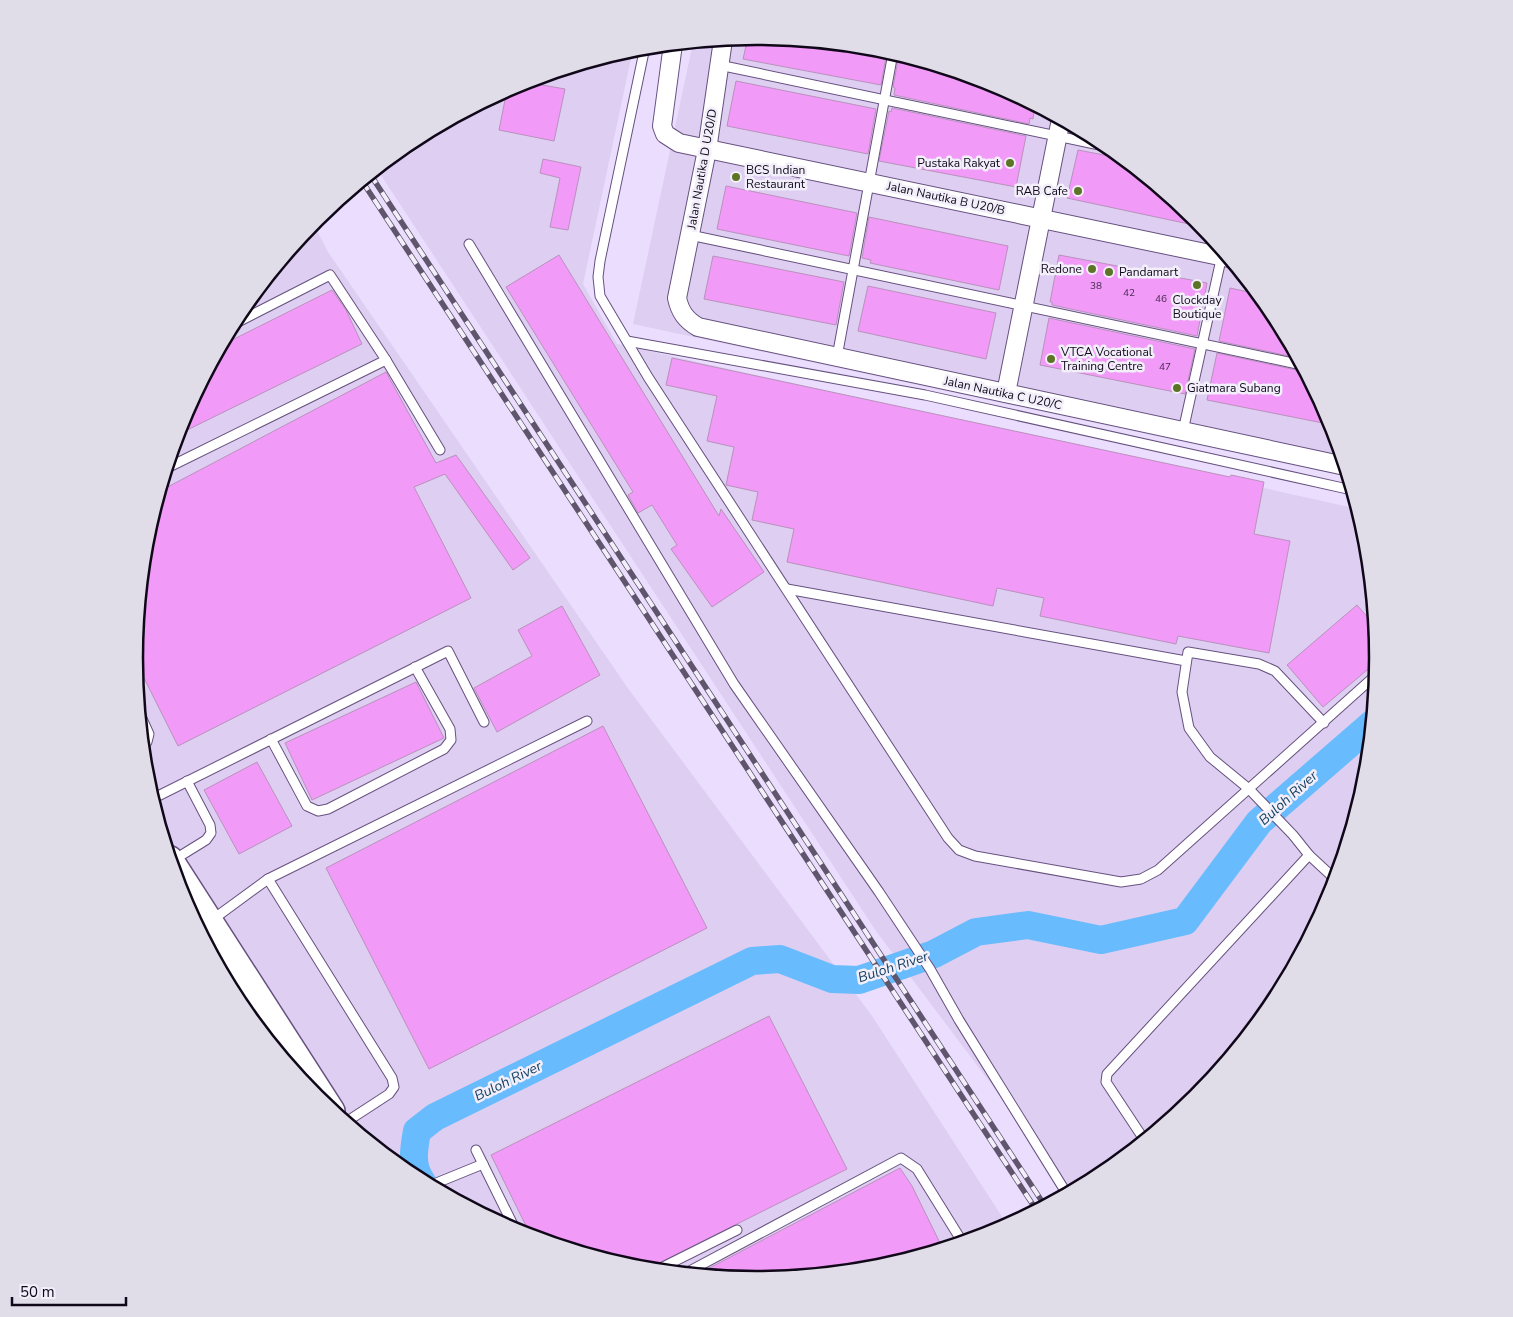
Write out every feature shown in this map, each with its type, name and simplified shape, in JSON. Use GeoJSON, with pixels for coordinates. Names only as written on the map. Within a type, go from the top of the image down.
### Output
{"type":"FeatureCollection","features":[{"type":"Feature","properties":{"kind":"street","name":"Jalan Nautika D U20/D"},"geometry":{"type":"LineString","coordinates":[[677,298],[707,150],[722,46]]}},
{"type":"Feature","properties":{"kind":"street","name":"Jalan Nautika B U20/B"},"geometry":{"type":"LineString","coordinates":[[672,51],[662,126],[665,134],[674,142],[1218,254]]}},
{"type":"Feature","properties":{"kind":"street"},"geometry":{"type":"LineString","coordinates":[[1006,393],[1060,128]]}},
{"type":"Feature","properties":{"kind":"street","name":"Jalan Nautika C U20/C"},"geometry":{"type":"LineString","coordinates":[[677,298],[683,315],[698,327],[1338,465]]}},
{"type":"Feature","properties":{"kind":"street"},"geometry":{"type":"LineString","coordinates":[[187,886],[210,922],[217,947],[306,1074]]}},
{"type":"Feature","properties":{"kind":"lane"},"geometry":{"type":"LineString","coordinates":[[643,56],[600,261],[598,277],[600,296],[653,385],[948,838],[959,850],[975,856],[1121,882],[1141,879],[1158,870],[1251,792],[1369,681]]}},
{"type":"Feature","properties":{"kind":"lane"},"geometry":{"type":"LineString","coordinates":[[837,357],[891,61]]}},
{"type":"Feature","properties":{"kind":"lane"},"geometry":{"type":"LineString","coordinates":[[719,64],[883,99],[1060,128],[1072,133]]}},
{"type":"Feature","properties":{"kind":"lane"},"geometry":{"type":"LineString","coordinates":[[690,235],[1294,363]]}},
{"type":"Feature","properties":{"kind":"lane"},"geometry":{"type":"LineString","coordinates":[[469,244],[734,684],[930,969],[958,1020],[1065,1189]]}},
{"type":"Feature","properties":{"kind":"lane"},"geometry":{"type":"LineString","coordinates":[[1183,431],[1223,260]]}},
{"type":"Feature","properties":{"kind":"lane"},"geometry":{"type":"LineString","coordinates":[[245,319],[330,275],[386,360],[440,450]]}},
{"type":"Feature","properties":{"kind":"lane"},"geometry":{"type":"LineString","coordinates":[[627,341],[925,395],[1345,489]]}},
{"type":"Feature","properties":{"kind":"lane"},"geometry":{"type":"LineString","coordinates":[[176,461],[386,360]]}},
{"type":"Feature","properties":{"kind":"lane"},"geometry":{"type":"LineString","coordinates":[[787,589],[1186,661]]}},
{"type":"Feature","properties":{"kind":"lane"},"geometry":{"type":"LineString","coordinates":[[159,795],[448,651],[484,722]]}},
{"type":"Feature","properties":{"kind":"lane"},"geometry":{"type":"LineString","coordinates":[[1324,723],[1275,671],[1260,664],[1188,652],[1182,692],[1189,728],[1210,757],[1251,792],[1293,835],[1309,855],[1330,874]]}},
{"type":"Feature","properties":{"kind":"lane"},"geometry":{"type":"LineString","coordinates":[[271,739],[307,806],[318,811],[328,809],[444,749],[451,740],[450,729],[415,667]]}},
{"type":"Feature","properties":{"kind":"lane"},"geometry":{"type":"LineString","coordinates":[[210,922],[268,879],[587,721]]}},
{"type":"Feature","properties":{"kind":"lane"},"geometry":{"type":"LineString","coordinates":[[147,727],[150,734],[148,739]]}},
{"type":"Feature","properties":{"kind":"lane"},"geometry":{"type":"LineString","coordinates":[[176,857],[206,840],[211,833],[210,825],[187,781]]}},
{"type":"Feature","properties":{"kind":"lane"},"geometry":{"type":"LineString","coordinates":[[1142,1136],[1106,1082],[1107,1074],[1309,855]]}},
{"type":"Feature","properties":{"kind":"lane"},"geometry":{"type":"LineString","coordinates":[[268,879],[392,1078],[394,1087],[389,1094],[351,1119]]}},
{"type":"Feature","properties":{"kind":"lane"},"geometry":{"type":"LineString","coordinates":[[476,1150],[511,1220]]}},
{"type":"Feature","properties":{"kind":"lane"},"geometry":{"type":"LineString","coordinates":[[694,1269],[901,1158],[917,1169],[959,1237]]}},
{"type":"Feature","properties":{"kind":"lane"},"geometry":{"type":"LineString","coordinates":[[437,1182],[483,1164]]}},
{"type":"Feature","properties":{"kind":"lane"},"geometry":{"type":"LineString","coordinates":[[666,1265],[737,1230]]}},
{"type":"Feature","properties":{"kind":"shaded area"},"geometry":{"type":"Polygon","coordinates":[[[756,45],[797,46],[837,50],[876,57],[954,78],[1028,108],[1097,148],[1161,197],[1218,254],[1267,318],[1307,387],[1341,476],[633,324],[692,48],[756,45]]]}},
{"type":"Feature","properties":{"kind":"shaded area"},"geometry":{"type":"Polygon","coordinates":[[[631,58],[583,284],[617,344],[1351,507],[1365,578],[1369,618],[1369,699],[1365,739],[1358,778],[1337,856],[1307,930],[1267,999],[1218,1063],[1161,1120],[1097,1169],[1066,1188],[1019,1121],[876,931],[380,174],[416,148],[485,108],[559,78],[631,58]]]}},
{"type":"Feature","properties":{"kind":"shaded area"},"geometry":{"type":"Polygon","coordinates":[[[317,231],[328,252],[627,687],[872,1016],[1004,1219],[954,1239],[915,1251],[837,1267],[797,1271],[716,1271],[676,1267],[598,1251],[522,1225],[485,1209],[450,1190],[416,1169],[352,1120],[295,1063],[246,999],[206,930],[176,856],[164,817],[148,739],[144,699],[144,618],[148,578],[164,500],[176,461],[206,387],[246,318],[295,254],[317,231]]]}},
{"type":"Feature","properties":{"kind":"building"},"geometry":{"type":"Polygon","coordinates":[[[746,45],[756,45],[797,46],[837,50],[886,59],[881,85],[743,59],[746,45]]]}},
{"type":"Feature","properties":{"kind":"building"},"geometry":{"type":"Polygon","coordinates":[[[898,62],[954,78],[991,92],[1034,111],[1033,119],[1030,118],[1029,124],[894,95],[895,88],[893,87],[898,62]]]}},
{"type":"Feature","properties":{"kind":"building"},"geometry":{"type":"Polygon","coordinates":[[[736,81],[876,109],[868,154],[727,126],[736,81]]]}},
{"type":"Feature","properties":{"kind":"building"},"geometry":{"type":"Polygon","coordinates":[[[541,85],[565,89],[554,141],[499,130],[505,99],[541,85]]]}},
{"type":"Feature","properties":{"kind":"building"},"geometry":{"type":"Polygon","coordinates":[[[892,108],[1026,136],[1016,187],[879,161],[889,111],[891,112],[892,108]]]}},
{"type":"Feature","properties":{"kind":"building"},"geometry":{"type":"Polygon","coordinates":[[[1078,150],[1108,156],[1161,197],[1189,224],[1067,198],[1078,150]]]}},
{"type":"Feature","properties":{"kind":"building"},"geometry":{"type":"Polygon","coordinates":[[[543,159],[581,167],[568,230],[550,227],[560,178],[540,173],[543,159]]]}},
{"type":"Feature","properties":{"kind":"building"},"geometry":{"type":"Polygon","coordinates":[[[726,186],[857,213],[849,256],[717,229],[726,186]]]}},
{"type":"Feature","properties":{"kind":"building"},"geometry":{"type":"Polygon","coordinates":[[[869,217],[1008,246],[999,290],[870,263],[871,260],[862,258],[869,217]]]}},
{"type":"Feature","properties":{"kind":"building"},"geometry":{"type":"Polygon","coordinates":[[[559,255],[719,516],[721,509],[764,572],[712,607],[671,549],[677,545],[652,505],[638,513],[628,495],[633,492],[506,287],[559,255]]]}},
{"type":"Feature","properties":{"kind":"building"},"geometry":{"type":"Polygon","coordinates":[[[1059,255],[1207,283],[1197,336],[1052,305],[1052,302],[1050,302],[1059,255]]]}},
{"type":"Feature","properties":{"kind":"building"},"geometry":{"type":"Polygon","coordinates":[[[713,256],[844,282],[836,325],[704,299],[713,256]]]}},
{"type":"Feature","properties":{"kind":"building"},"geometry":{"type":"Polygon","coordinates":[[[868,286],[996,313],[986,359],[858,331],[868,286]]]}},
{"type":"Feature","properties":{"kind":"building"},"geometry":{"type":"Polygon","coordinates":[[[1230,288],[1248,292],[1267,318],[1290,356],[1219,341],[1230,288]]]}},
{"type":"Feature","properties":{"kind":"building"},"geometry":{"type":"Polygon","coordinates":[[[332,290],[346,310],[362,344],[188,430],[206,387],[233,340],[332,290]]]}},
{"type":"Feature","properties":{"kind":"building"},"geometry":{"type":"Polygon","coordinates":[[[1049,318],[1195,349],[1185,394],[1040,365],[1049,318]]]}},
{"type":"Feature","properties":{"kind":"building"},"geometry":{"type":"Polygon","coordinates":[[[1217,353],[1298,370],[1323,423],[1207,400],[1217,353]]]}},
{"type":"Feature","properties":{"kind":"building"},"geometry":{"type":"Polygon","coordinates":[[[672,358],[1230,477],[1231,475],[1264,482],[1254,534],[1290,541],[1269,653],[1178,636],[1176,644],[1040,616],[1044,598],[997,588],[993,606],[787,562],[794,529],[752,520],[758,492],[726,485],[734,447],[707,441],[717,396],[666,385],[672,358]]]}},
{"type":"Feature","properties":{"kind":"building"},"geometry":{"type":"Polygon","coordinates":[[[386,372],[436,463],[456,455],[530,558],[513,570],[445,474],[414,487],[471,598],[178,746],[143,677],[144,618],[148,578],[155,539],[168,487],[386,372]]]}},
{"type":"Feature","properties":{"kind":"building"},"geometry":{"type":"Polygon","coordinates":[[[1357,605],[1369,619],[1370,668],[1323,707],[1287,665],[1357,605]]]}},
{"type":"Feature","properties":{"kind":"building"},"geometry":{"type":"Polygon","coordinates":[[[562,606],[600,675],[497,732],[474,688],[532,656],[518,630],[562,606]]]}},
{"type":"Feature","properties":{"kind":"building"},"geometry":{"type":"Polygon","coordinates":[[[416,682],[444,738],[312,800],[285,743],[416,682]]]}},
{"type":"Feature","properties":{"kind":"building"},"geometry":{"type":"Polygon","coordinates":[[[603,726],[707,928],[429,1069],[326,868],[603,726]]]}},
{"type":"Feature","properties":{"kind":"building"},"geometry":{"type":"Polygon","coordinates":[[[257,762],[292,826],[239,854],[204,790],[257,762]]]}},
{"type":"Feature","properties":{"kind":"building"},"geometry":{"type":"Polygon","coordinates":[[[769,1016],[847,1169],[658,1264],[598,1251],[526,1227],[491,1155],[769,1016]]]}},
{"type":"Feature","properties":{"kind":"building"},"geometry":{"type":"Polygon","coordinates":[[[900,1168],[912,1186],[940,1243],[876,1260],[837,1267],[797,1271],[756,1272],[706,1270],[900,1168]]]}},
{"type":"Feature","properties":{"kind":"waterway","name":"Buloh River"},"geometry":{"type":"LineString","coordinates":[[416,1169],[414,1151],[417,1131],[435,1117],[752,961],[780,959],[832,979],[859,980],[934,954],[976,932],[1028,925],[1101,940],[1185,921],[1259,822],[1366,729]]}},
{"type":"Feature","properties":{"kind":"railway"},"geometry":{"type":"LineString","coordinates":[[374,180],[1042,1201]]}},
{"type":"Feature","properties":{"kind":"railway"},"geometry":{"type":"LineString","coordinates":[[365,186],[1034,1206]]}},
{"type":"Feature","properties":{"kind":"place","name":"Pustaka Rakyat"},"geometry":{"type":"Point","coordinates":[1010,163]}},
{"type":"Feature","properties":{"kind":"place","name":"BCS Indian Restaurant"},"geometry":{"type":"Point","coordinates":[736,177]}},
{"type":"Feature","properties":{"kind":"place","name":"RAB Cafe"},"geometry":{"type":"Point","coordinates":[1078,191]}},
{"type":"Feature","properties":{"kind":"place","name":"Redone"},"geometry":{"type":"Point","coordinates":[1092,269]}},
{"type":"Feature","properties":{"kind":"place","name":"Pandamart"},"geometry":{"type":"Point","coordinates":[1109,272]}},
{"type":"Feature","properties":{"kind":"place","name":"Clockday Boutique"},"geometry":{"type":"Point","coordinates":[1197,285]}},
{"type":"Feature","properties":{"kind":"place","name":"VTCA Vocational Training Centre"},"geometry":{"type":"Point","coordinates":[1051,359]}},
{"type":"Feature","properties":{"kind":"place","name":"Giatmara Subang"},"geometry":{"type":"Point","coordinates":[1177,388]}}]}
